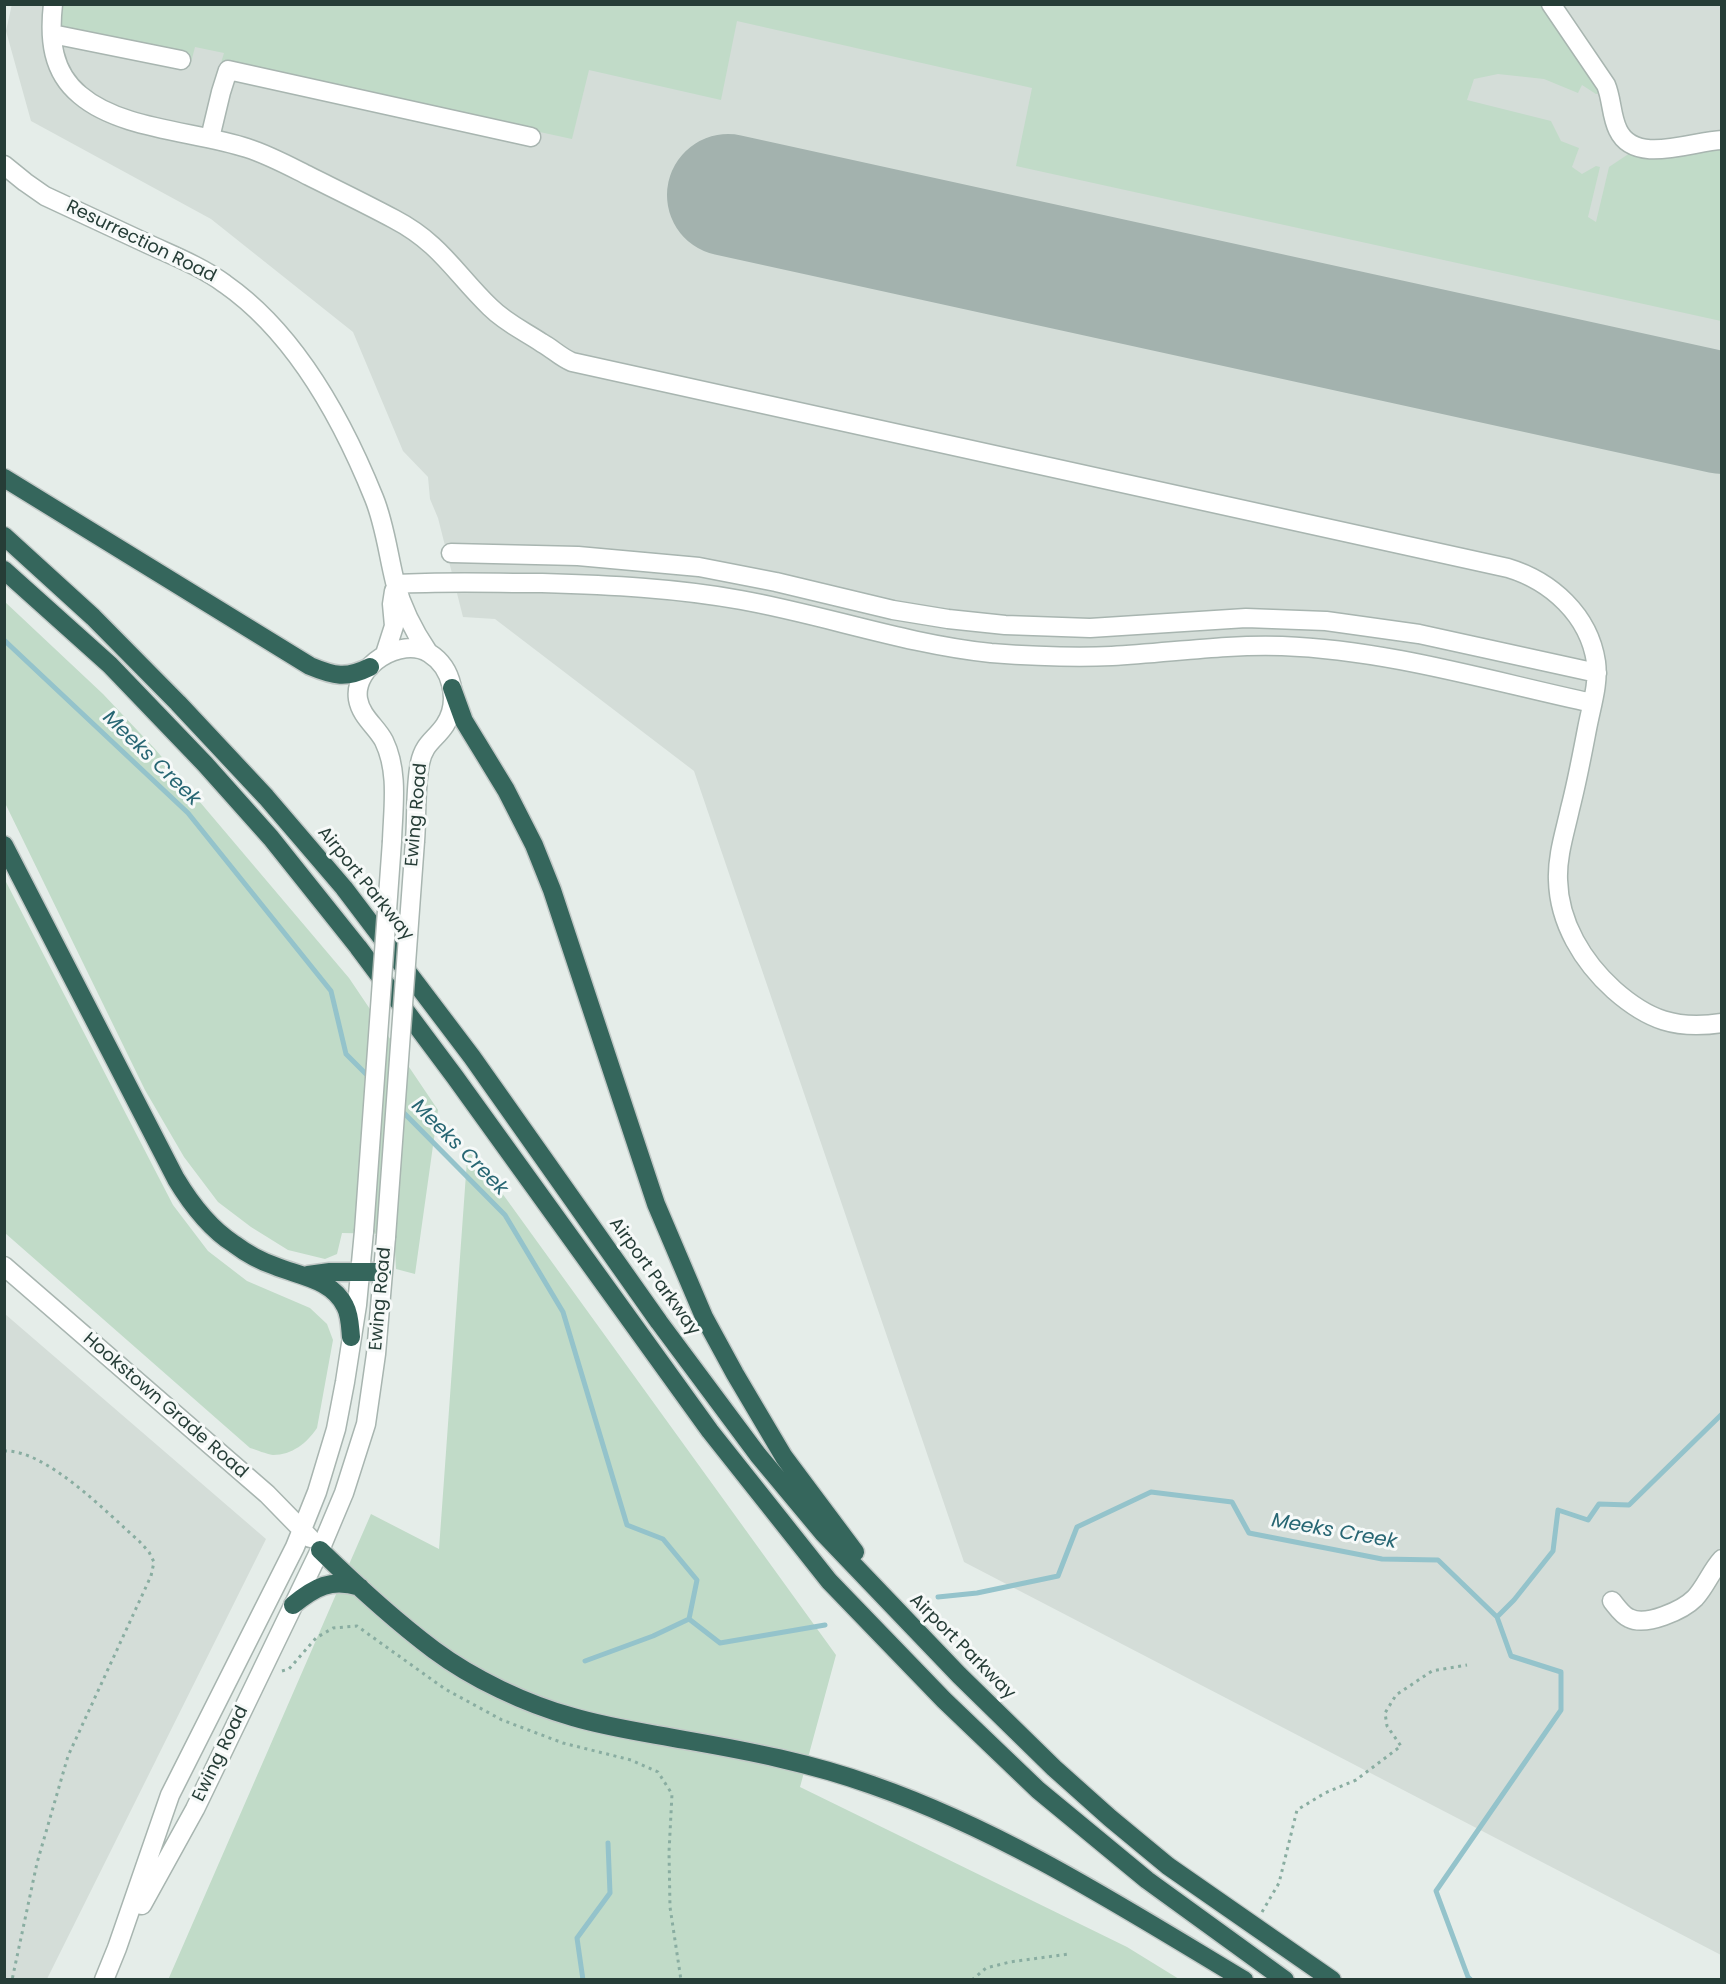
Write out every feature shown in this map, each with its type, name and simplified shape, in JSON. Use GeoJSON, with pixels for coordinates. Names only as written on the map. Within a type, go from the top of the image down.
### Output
{"type":"FeatureCollection","features":[{"type":"Feature","properties":{"kind":"highway"},"geometry":{"type":"LineString","coordinates":[[4,478],[310,666],[327,673],[348,675],[370,667]]}},
{"type":"Feature","properties":{"kind":"highway","name":"Airport Parkway"},"geometry":{"type":"LineString","coordinates":[[4,536],[93,617],[178,703],[250,780],[344,888],[471,1057],[659,1322],[758,1455],[823,1533],[975,1690],[1110,1818],[1168,1866],[1332,1980]]}},
{"type":"Feature","properties":{"kind":"highway"},"geometry":{"type":"LineString","coordinates":[[4,570],[110,665],[205,764],[271,838],[358,947],[456,1077],[710,1431],[830,1581],[944,1700],[1038,1791],[1147,1880],[1285,1980]]}},
{"type":"Feature","properties":{"kind":"highway"},"geometry":{"type":"LineString","coordinates":[[452,688],[464,721],[506,790],[534,845],[552,890],[656,1204],[704,1317],[784,1457],[905,1618]]}},
{"type":"Feature","properties":{"kind":"highway"},"geometry":{"type":"LineString","coordinates":[[4,845],[170,1168],[188,1198],[217,1232],[233,1244],[272,1265],[308,1275],[336,1293],[346,1308],[351,1337]]}},
{"type":"Feature","properties":{"kind":"highway"},"geometry":{"type":"LineString","coordinates":[[308,1275],[330,1272],[382,1272]]}},
{"type":"Feature","properties":{"kind":"highway"},"geometry":{"type":"LineString","coordinates":[[320,1550],[435,1651],[516,1697],[602,1725],[798,1762],[871,1784],[938,1811],[1035,1857],[1244,1980]]}},
{"type":"Feature","properties":{"kind":"highway"},"geometry":{"type":"LineString","coordinates":[[293,1605],[317,1588],[330,1584],[348,1583],[360,1587]]}},
{"type":"Feature","properties":{"kind":"street"},"geometry":{"type":"LineString","coordinates":[[53,4],[53,46],[59,71],[71,87],[91,104],[125,119],[248,148],[410,228],[440,251],[504,320],[562,358],[572,362],[1515,570],[1546,586],[1568,604],[1586,630],[1592,646],[1597,673],[1559,863],[1559,893],[1566,921],[1592,968],[1639,1010],[1667,1023],[1680,1026],[1722,1023]]}},
{"type":"Feature","properties":{"kind":"street"},"geometry":{"type":"LineString","coordinates":[[1551,4],[1603,79],[1611,97],[1617,128],[1626,140],[1641,148],[1658,150],[1722,140]]}},
{"type":"Feature","properties":{"kind":"street"},"geometry":{"type":"LineString","coordinates":[[52,34],[181,60]]}},
{"type":"Feature","properties":{"kind":"street"},"geometry":{"type":"LineString","coordinates":[[210,138],[228,70],[531,137]]}},
{"type":"Feature","properties":{"kind":"street","name":"Resurrection Road"},"geometry":{"type":"LineString","coordinates":[[4,165],[45,196],[185,261],[225,284],[260,314],[303,365],[340,424],[363,470],[380,514],[396,584],[411,625],[428,652]]}},
{"type":"Feature","properties":{"kind":"street"},"geometry":{"type":"LineString","coordinates":[[451,553],[579,556],[699,567],[912,613],[1005,625],[1090,628],[1246,618],[1335,622],[1419,634],[1597,673]]}},
{"type":"Feature","properties":{"kind":"street"},"geometry":{"type":"LineString","coordinates":[[396,584],[444,581],[606,585],[676,590],[758,603],[925,644],[1014,654],[1094,657],[1237,646],[1323,649],[1411,662],[1592,703]]}},
{"type":"Feature","properties":{"kind":"street","name":"Resurrection Road"},"geometry":{"type":"LineString","coordinates":[[385,654],[394,626],[392,604],[396,584]]}},
{"type":"Feature","properties":{"kind":"street"},"geometry":{"type":"LineString","coordinates":[[385,654],[401,649],[428,652],[448,673],[452,688]]}},
{"type":"Feature","properties":{"kind":"street","name":"Ewing Road"},"geometry":{"type":"LineString","coordinates":[[104,1980],[170,1795],[303,1529],[336,1429],[361,1273],[392,841],[394,781],[392,763],[383,738],[363,713],[358,698],[359,684],[370,667],[385,654]]}},
{"type":"Feature","properties":{"kind":"street","name":"Ewing Road"},"geometry":{"type":"LineString","coordinates":[[117,1948],[195,1809],[320,1550],[344,1493],[366,1424],[376,1354],[386,1237],[420,765],[423,752],[432,738],[444,727],[450,715],[453,704],[452,688]]}},
{"type":"Feature","properties":{"kind":"street","name":"Hookstown Grade Road"},"geometry":{"type":"LineString","coordinates":[[4,1266],[267,1494],[303,1529],[320,1550]]}},
{"type":"Feature","properties":{"kind":"street"},"geometry":{"type":"LineString","coordinates":[[1612,1601],[1632,1620],[1648,1620],[1679,1610],[1701,1590],[1714,1566],[1722,1559]]}},
{"type":"Feature","properties":{"kind":"path"},"geometry":{"type":"LineString","coordinates":[[4,1451],[23,1453],[43,1462],[71,1482],[139,1541],[154,1562],[151,1576],[68,1756],[37,1863],[12,1980]]}},
{"type":"Feature","properties":{"kind":"path"},"geometry":{"type":"LineString","coordinates":[[258,1678],[289,1669],[316,1638],[333,1628],[357,1626],[445,1689],[502,1720],[563,1743],[631,1760],[657,1772],[672,1794],[669,1852],[670,1907],[681,1980]]}},
{"type":"Feature","properties":{"kind":"path"},"geometry":{"type":"LineString","coordinates":[[1254,1926],[1279,1883],[1297,1810],[1325,1793],[1356,1780],[1401,1746],[1387,1726],[1384,1713],[1396,1695],[1432,1671],[1467,1665]]}},
{"type":"Feature","properties":{"kind":"path"},"geometry":{"type":"LineString","coordinates":[[972,1980],[986,1968],[1010,1962],[1070,1954]]}},
{"type":"Feature","properties":{"kind":"shaded area"},"geometry":{"type":"Polygon","coordinates":[[[12,4],[1721,5],[1721,1955],[964,1562],[694,771],[495,619],[463,617],[438,518],[430,499],[428,477],[403,451],[353,332],[211,219],[31,121],[6,31],[12,4]]]}},
{"type":"Feature","properties":{"kind":"shaded area"},"geometry":{"type":"Polygon","coordinates":[[[5,1314],[266,1539],[47,1979],[5,1979],[5,1314]]]}},
{"type":"Feature","properties":{"kind":"green space"},"geometry":{"type":"Polygon","coordinates":[[[60,4],[1543,5],[1603,93],[1596,94],[1582,85],[1578,93],[1544,79],[1498,74],[1474,79],[1467,100],[1551,121],[1561,141],[1579,148],[1572,167],[1582,174],[1596,166],[1600,167],[1588,217],[1596,222],[1609,167],[1633,151],[1721,146],[1721,321],[1016,166],[1032,88],[737,21],[721,100],[589,70],[572,139],[221,63],[224,53],[195,47],[190,66],[182,65],[71,31],[60,25],[60,4]]]}},
{"type":"Feature","properties":{"kind":"green space"},"geometry":{"type":"Polygon","coordinates":[[[4,601],[103,694],[155,749],[349,978],[438,1110],[415,1274],[396,1269],[394,1234],[342,1233],[337,1254],[325,1259],[288,1250],[251,1227],[218,1202],[184,1157],[145,1090],[5,803],[4,601]]]}},
{"type":"Feature","properties":{"kind":"green space"},"geometry":{"type":"Polygon","coordinates":[[[4,878],[173,1205],[208,1251],[247,1281],[310,1308],[327,1324],[333,1340],[317,1428],[309,1439],[293,1450],[273,1455],[250,1448],[5,1233],[4,878]]]}},
{"type":"Feature","properties":{"kind":"green space"},"geometry":{"type":"Polygon","coordinates":[[[468,1146],[836,1655],[800,1787],[1127,1947],[1179,1979],[168,1980],[371,1514],[439,1549],[468,1146]]]}},
{"type":"Feature","properties":{"kind":"waterway","name":"Meeks Creek"},"geometry":{"type":"LineString","coordinates":[[4,640],[188,813],[331,991],[346,1054],[371,1079]]}},
{"type":"Feature","properties":{"kind":"waterway","name":"Meeks Creek"},"geometry":{"type":"LineString","coordinates":[[401,1110],[505,1215],[563,1312],[627,1525],[663,1539],[697,1580],[689,1619],[720,1643],[825,1625]]}},
{"type":"Feature","properties":{"kind":"waterway"},"geometry":{"type":"LineString","coordinates":[[1497,1617],[1514,1600],[1553,1551],[1558,1510],[1588,1520],[1599,1504],[1629,1505],[1722,1414]]}},
{"type":"Feature","properties":{"kind":"waterway","name":"Meeks Creek"},"geometry":{"type":"LineString","coordinates":[[938,1597],[977,1593],[1058,1576],[1077,1527],[1151,1492],[1232,1502],[1249,1533],[1382,1559],[1438,1560],[1497,1617],[1511,1656],[1561,1672],[1561,1710],[1436,1891],[1471,1980]]}},
{"type":"Feature","properties":{"kind":"waterway"},"geometry":{"type":"LineString","coordinates":[[585,1661],[653,1636],[689,1619]]}},
{"type":"Feature","properties":{"kind":"waterway"},"geometry":{"type":"LineString","coordinates":[[583,1980],[577,1938],[610,1893],[608,1843]]}},
{"type":"Feature","properties":{"kind":"runway"},"geometry":{"type":"LineString","coordinates":[[728,195],[1722,413]]}}]}
